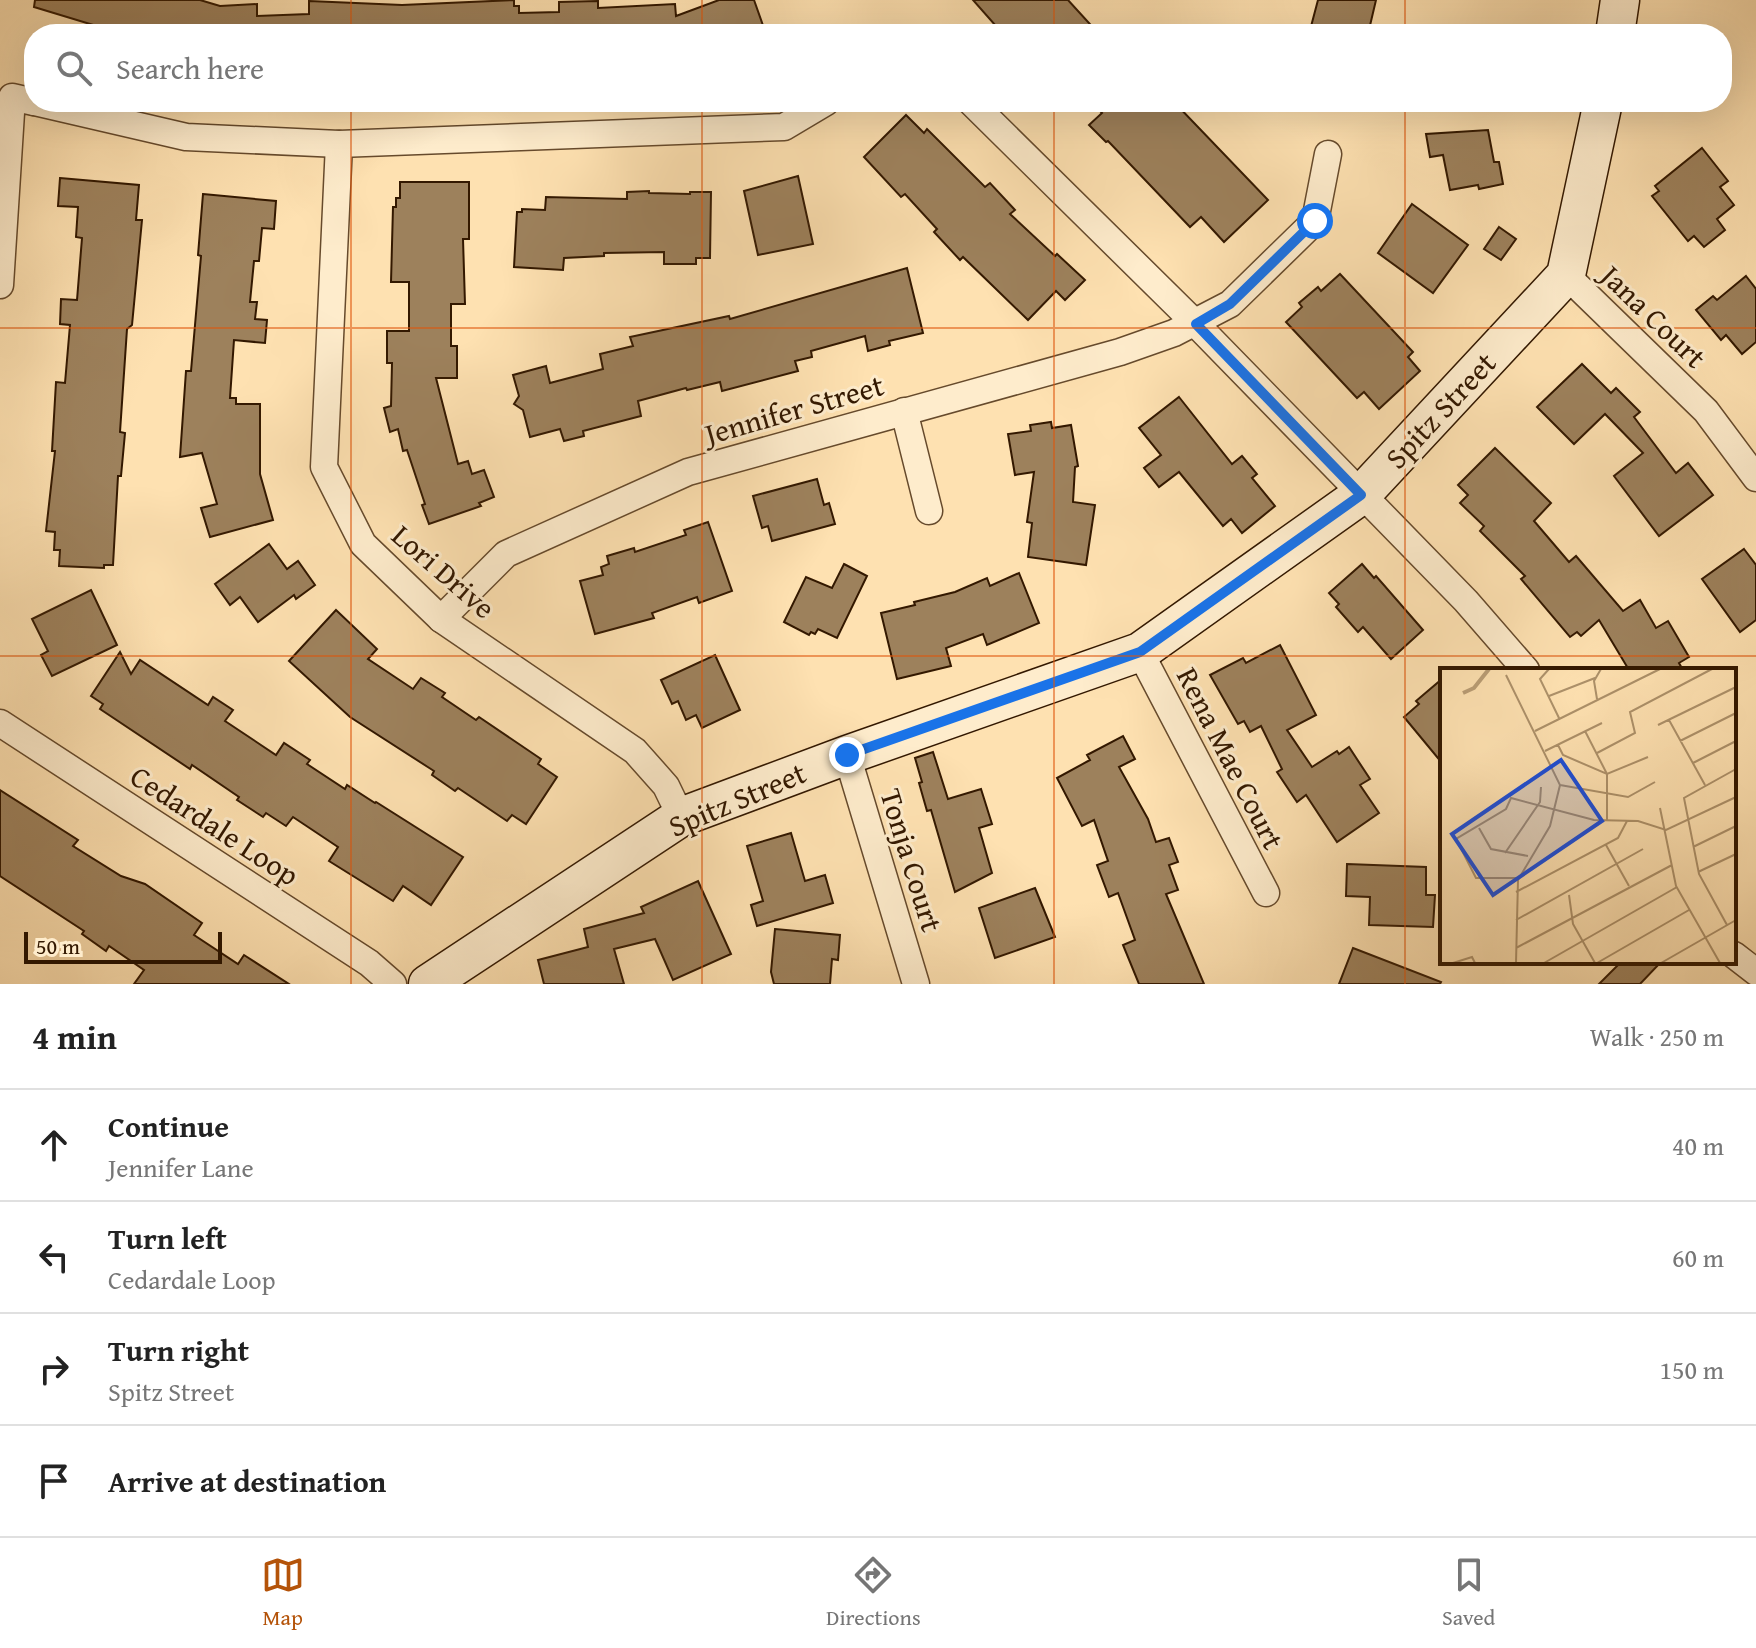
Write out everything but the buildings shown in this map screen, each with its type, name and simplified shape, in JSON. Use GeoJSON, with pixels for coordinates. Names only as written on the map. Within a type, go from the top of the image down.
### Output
{"type":"FeatureCollection","features":[{"type":"Feature","properties":{"kind":"street"},"geometry":{"type":"LineString","coordinates":[[1616,24],[1620,0]]}},
{"type":"Feature","properties":{"kind":"street"},"geometry":{"type":"LineString","coordinates":[[0,285],[12,97],[24,100]]}},
{"type":"Feature","properties":{"kind":"street"},"geometry":{"type":"LineString","coordinates":[[77,112],[186,137],[339,144],[784,127],[809,112]]}},
{"type":"Feature","properties":{"kind":"street"},"geometry":{"type":"LineString","coordinates":[[981,112],[1196,324],[1466,601],[1524,668]]}},
{"type":"Feature","properties":{"kind":"street"},"geometry":{"type":"LineString","coordinates":[[1566,275],[1601,112]]}},
{"type":"Feature","properties":{"kind":"street","name":"Lori Drive"},"geometry":{"type":"LineString","coordinates":[[339,144],[324,467],[363,544],[441,619],[635,751],[666,786],[681,817]]}},
{"type":"Feature","properties":{"kind":"street","name":"Jennifer Street"},"geometry":{"type":"LineString","coordinates":[[441,619],[506,554],[688,472],[1120,352],[1196,324],[1230,304],[1315,221],[1328,154]]}},
{"type":"Feature","properties":{"kind":"street","name":"Jana Court"},"geometry":{"type":"LineString","coordinates":[[1566,275],[1706,411],[1756,478]]}},
{"type":"Feature","properties":{"kind":"street","name":"Spitz Street"},"geometry":{"type":"LineString","coordinates":[[428,984],[681,817],[1140,652],[1361,495],[1566,275]]}},
{"type":"Feature","properties":{"kind":"street"},"geometry":{"type":"LineString","coordinates":[[904,411],[929,511]]}},
{"type":"Feature","properties":{"kind":"street","name":"Rena Mae Court"},"geometry":{"type":"LineString","coordinates":[[1140,652],[1266,893]]}},
{"type":"Feature","properties":{"kind":"street","name":"Cedardale Loop"},"geometry":{"type":"LineString","coordinates":[[0,723],[369,963],[393,984]]}},
{"type":"Feature","properties":{"kind":"street","name":"Tonja Court"},"geometry":{"type":"LineString","coordinates":[[847,755],[916,984]]}},
{"type":"Feature","properties":{"kind":"street"},"geometry":{"type":"LineString","coordinates":[[1736,957],[1756,972]]}},
{"type":"Feature","properties":{"kind":"route"},"geometry":{"type":"LineString","coordinates":[[847,755],[1140,652],[1361,495],[1196,324],[1230,304],[1315,221]]}}]}
